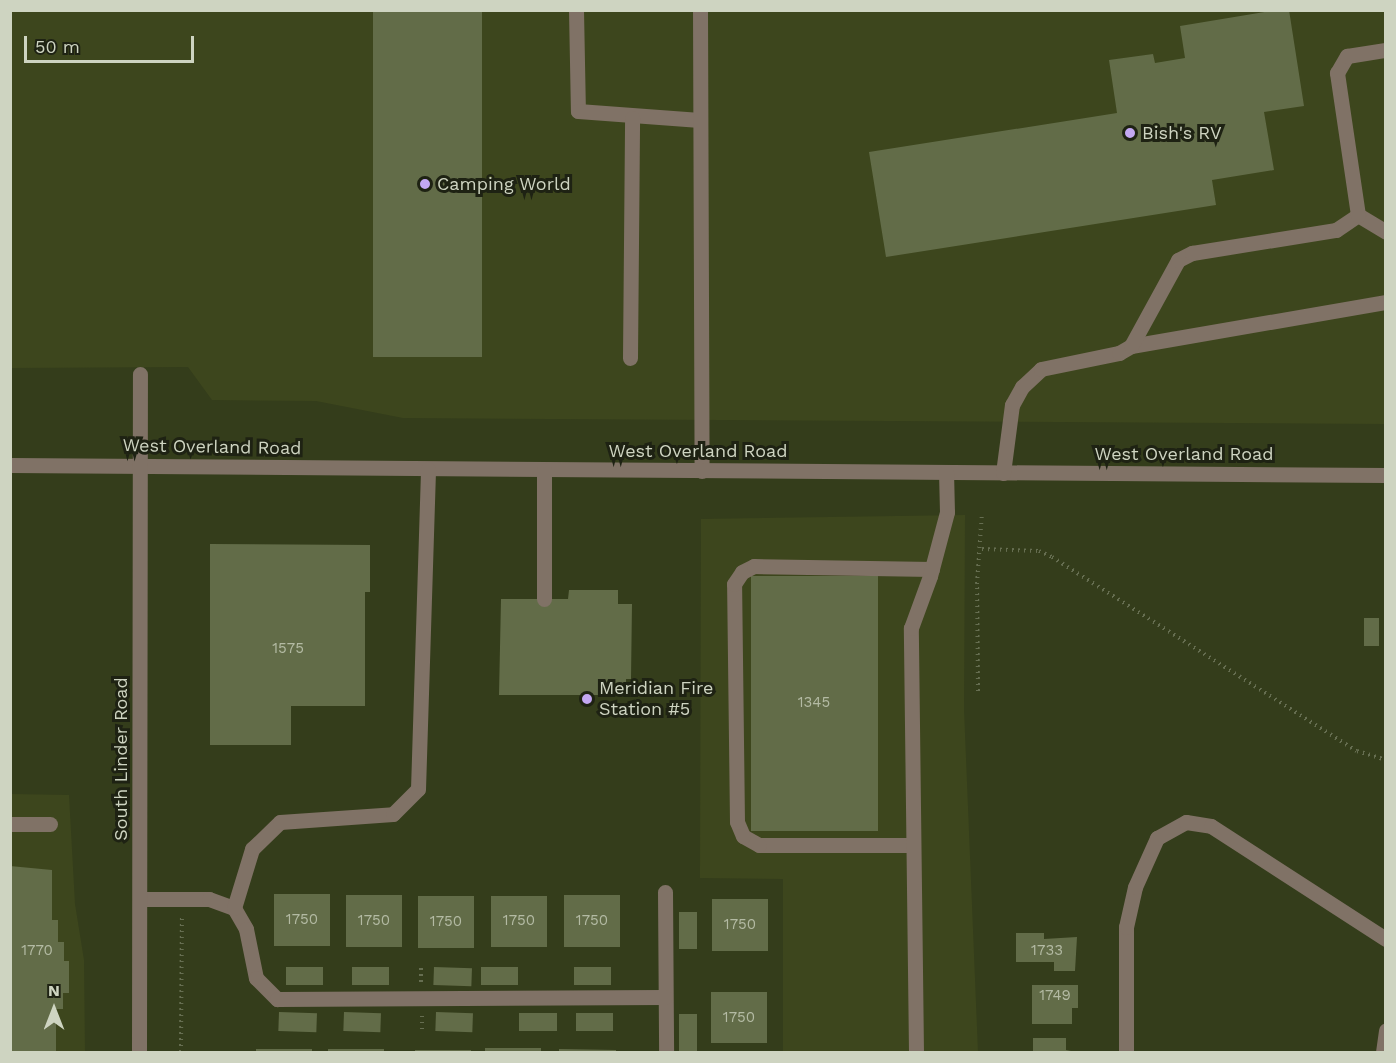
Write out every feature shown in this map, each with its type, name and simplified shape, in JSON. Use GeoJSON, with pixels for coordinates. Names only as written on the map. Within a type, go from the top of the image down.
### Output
{"type":"FeatureCollection","features":[{"type":"Feature","properties":{"kind":"street"},"geometry":{"type":"LineString","coordinates":[[576,10],[578,111],[632,118],[700,120]]}},
{"type":"Feature","properties":{"kind":"street"},"geometry":{"type":"LineString","coordinates":[[700,10],[702,471]]}},
{"type":"Feature","properties":{"kind":"street"},"geometry":{"type":"LineString","coordinates":[[1358,215],[1337,73],[1347,56],[1386,50]]}},
{"type":"Feature","properties":{"kind":"street"},"geometry":{"type":"LineString","coordinates":[[630,358],[632,118]]}},
{"type":"Feature","properties":{"kind":"street"},"geometry":{"type":"LineString","coordinates":[[1358,215],[1386,232]]}},
{"type":"Feature","properties":{"kind":"street"},"geometry":{"type":"LineString","coordinates":[[1131,346],[1178,260],[1192,254],[1336,230],[1358,215]]}},
{"type":"Feature","properties":{"kind":"street"},"geometry":{"type":"LineString","coordinates":[[1003,473],[1012,405],[1022,387],[1041,369],[1119,353],[1131,346],[1386,302]]}},
{"type":"Feature","properties":{"kind":"street","name":"South Linder Road"},"geometry":{"type":"LineString","coordinates":[[139,1053],[143,466],[140,374]]}},
{"type":"Feature","properties":{"kind":"street","name":"West Overland Road"},"geometry":{"type":"LineString","coordinates":[[10,465],[1386,475]]}},
{"type":"Feature","properties":{"kind":"street"},"geometry":{"type":"LineString","coordinates":[[234,908],[252,849],[280,822],[393,814],[418,789],[428,469]]}},
{"type":"Feature","properties":{"kind":"street"},"geometry":{"type":"LineString","coordinates":[[544,470],[544,599]]}},
{"type":"Feature","properties":{"kind":"street"},"geometry":{"type":"LineString","coordinates":[[916,1053],[911,628],[932,569],[947,512],[946,472]]}},
{"type":"Feature","properties":{"kind":"street"},"geometry":{"type":"LineString","coordinates":[[913,845],[759,846],[744,836],[737,822],[734,584],[742,572],[754,566],[932,569]]}},
{"type":"Feature","properties":{"kind":"street"},"geometry":{"type":"LineString","coordinates":[[1126,1053],[1126,927],[1135,887],[1157,838],[1186,822],[1211,826],[1386,939]]}},
{"type":"Feature","properties":{"kind":"street"},"geometry":{"type":"LineString","coordinates":[[10,824],[50,824]]}},
{"type":"Feature","properties":{"kind":"street"},"geometry":{"type":"LineString","coordinates":[[665,892],[666,1053]]}},
{"type":"Feature","properties":{"kind":"street"},"geometry":{"type":"LineString","coordinates":[[140,899],[209,899],[234,908],[246,929],[256,978],[277,999],[666,997]]}},
{"type":"Feature","properties":{"kind":"street"},"geometry":{"type":"LineString","coordinates":[[1383,1053],[1386,1030]]}},
{"type":"Feature","properties":{"kind":"path"},"geometry":{"type":"LineString","coordinates":[[978,691],[977,584],[982,549],[982,512]]}},
{"type":"Feature","properties":{"kind":"path"},"geometry":{"type":"LineString","coordinates":[[982,549],[1039,551],[1052,557],[1357,751],[1386,760]]}},
{"type":"Feature","properties":{"kind":"path"},"geometry":{"type":"LineString","coordinates":[[181,1053],[182,914]]}},
{"type":"Feature","properties":{"kind":"shaded area"},"geometry":{"type":"Polygon","coordinates":[[[11,11],[1385,11],[1385,424],[403,418],[316,401],[212,400],[188,367],[11,368],[11,11]]]}},
{"type":"Feature","properties":{"kind":"shaded area"},"geometry":{"type":"Polygon","coordinates":[[[965,515],[964,709],[978,1052],[783,1052],[783,879],[700,878],[701,519],[965,515]]]}},
{"type":"Feature","properties":{"kind":"shaded area"},"geometry":{"type":"Polygon","coordinates":[[[11,794],[69,795],[75,904],[84,960],[85,1052],[11,1052],[11,794]]]}},
{"type":"Feature","properties":{"kind":"building","name":"Camping World"},"geometry":{"type":"Polygon","coordinates":[[[373,10],[482,10],[482,357],[373,357],[373,10]]]}},
{"type":"Feature","properties":{"kind":"building","name":"Bish's RV"},"geometry":{"type":"Polygon","coordinates":[[[1289,10],[1304,106],[1264,112],[1274,170],[1212,180],[1216,205],[886,257],[869,152],[1117,113],[1109,60],[1153,54],[1155,63],[1185,58],[1180,26],[1289,10]]]}},
{"type":"Feature","properties":{"kind":"building"},"geometry":{"type":"Polygon","coordinates":[[[210,544],[370,545],[370,592],[365,592],[365,706],[291,706],[291,745],[210,745],[210,544]]]}},
{"type":"Feature","properties":{"kind":"building"},"geometry":{"type":"Polygon","coordinates":[[[751,576],[878,576],[878,831],[751,831],[751,576]]]}},
{"type":"Feature","properties":{"kind":"building"},"geometry":{"type":"Polygon","coordinates":[[[569,590],[618,590],[618,604],[632,604],[631,679],[626,679],[626,695],[499,695],[501,599],[568,599],[569,590]]]}},
{"type":"Feature","properties":{"kind":"building"},"geometry":{"type":"Polygon","coordinates":[[[1364,618],[1379,618],[1379,646],[1364,646],[1364,618]]]}},
{"type":"Feature","properties":{"kind":"building"},"geometry":{"type":"Polygon","coordinates":[[[10,866],[52,870],[52,920],[58,920],[58,942],[64,942],[64,961],[69,961],[69,993],[63,993],[63,1009],[56,1009],[56,1052],[10,1052],[10,866]]]}},
{"type":"Feature","properties":{"kind":"building"},"geometry":{"type":"Polygon","coordinates":[[[274,894],[330,894],[330,946],[274,946],[274,894]]]}},
{"type":"Feature","properties":{"kind":"building"},"geometry":{"type":"Polygon","coordinates":[[[346,895],[402,895],[402,947],[346,947],[346,895]]]}},
{"type":"Feature","properties":{"kind":"building"},"geometry":{"type":"Polygon","coordinates":[[[564,895],[620,895],[620,947],[564,947],[564,895]]]}},
{"type":"Feature","properties":{"kind":"building"},"geometry":{"type":"Polygon","coordinates":[[[418,896],[474,896],[474,948],[418,948],[418,896]]]}},
{"type":"Feature","properties":{"kind":"building"},"geometry":{"type":"Polygon","coordinates":[[[491,896],[547,896],[547,947],[491,947],[491,896]]]}},
{"type":"Feature","properties":{"kind":"building"},"geometry":{"type":"Polygon","coordinates":[[[712,899],[768,899],[768,951],[712,951],[712,899]]]}},
{"type":"Feature","properties":{"kind":"building"},"geometry":{"type":"Polygon","coordinates":[[[679,912],[697,912],[697,949],[679,949],[679,912]]]}},
{"type":"Feature","properties":{"kind":"building"},"geometry":{"type":"Polygon","coordinates":[[[1016,933],[1044,933],[1044,939],[1077,937],[1075,971],[1054,971],[1054,962],[1016,962],[1016,933]]]}},
{"type":"Feature","properties":{"kind":"building"},"geometry":{"type":"Polygon","coordinates":[[[286,967],[323,967],[323,985],[286,985],[286,967]]]}},
{"type":"Feature","properties":{"kind":"building"},"geometry":{"type":"Polygon","coordinates":[[[352,967],[389,967],[389,985],[352,985],[352,967]]]}},
{"type":"Feature","properties":{"kind":"building"},"geometry":{"type":"Polygon","coordinates":[[[434,967],[472,968],[471,986],[433,985],[434,967]]]}},
{"type":"Feature","properties":{"kind":"building"},"geometry":{"type":"Polygon","coordinates":[[[481,967],[518,967],[518,985],[481,985],[481,967]]]}},
{"type":"Feature","properties":{"kind":"building"},"geometry":{"type":"Polygon","coordinates":[[[574,967],[611,967],[611,985],[574,985],[574,967]]]}},
{"type":"Feature","properties":{"kind":"building"},"geometry":{"type":"Polygon","coordinates":[[[1032,985],[1078,985],[1078,1008],[1072,1008],[1072,1024],[1032,1024],[1032,985]]]}},
{"type":"Feature","properties":{"kind":"building"},"geometry":{"type":"Polygon","coordinates":[[[711,992],[767,992],[767,1043],[711,1043],[711,992]]]}},
{"type":"Feature","properties":{"kind":"building"},"geometry":{"type":"Polygon","coordinates":[[[279,1012],[317,1013],[316,1032],[278,1031],[279,1012]]]}},
{"type":"Feature","properties":{"kind":"building"},"geometry":{"type":"Polygon","coordinates":[[[344,1012],[381,1013],[380,1032],[343,1031],[344,1012]]]}},
{"type":"Feature","properties":{"kind":"building"},"geometry":{"type":"Polygon","coordinates":[[[436,1012],[473,1013],[472,1032],[435,1031],[436,1012]]]}},
{"type":"Feature","properties":{"kind":"building"},"geometry":{"type":"Polygon","coordinates":[[[519,1013],[557,1013],[557,1031],[519,1031],[519,1013]]]}},
{"type":"Feature","properties":{"kind":"building"},"geometry":{"type":"Polygon","coordinates":[[[576,1013],[613,1013],[613,1031],[576,1031],[576,1013]]]}},
{"type":"Feature","properties":{"kind":"building"},"geometry":{"type":"Polygon","coordinates":[[[679,1014],[697,1014],[697,1052],[679,1052],[679,1014]]]}},
{"type":"Feature","properties":{"kind":"building"},"geometry":{"type":"Polygon","coordinates":[[[1033,1038],[1066,1038],[1066,1050],[1076,1052],[1033,1052],[1033,1038]]]}},
{"type":"Feature","properties":{"kind":"building"},"geometry":{"type":"Polygon","coordinates":[[[485,1048],[541,1048],[541,1052],[485,1052],[485,1048]]]}},
{"type":"Feature","properties":{"kind":"building"},"geometry":{"type":"Polygon","coordinates":[[[256,1049],[312,1049],[312,1052],[256,1052],[256,1049]]]}},
{"type":"Feature","properties":{"kind":"building"},"geometry":{"type":"Polygon","coordinates":[[[328,1049],[384,1049],[384,1052],[328,1052],[328,1049]]]}},
{"type":"Feature","properties":{"kind":"building"},"geometry":{"type":"Polygon","coordinates":[[[559,1049],[616,1050],[616,1052],[559,1052],[559,1049]]]}},
{"type":"Feature","properties":{"kind":"building"},"geometry":{"type":"Polygon","coordinates":[[[415,1050],[471,1050],[471,1052],[415,1052],[415,1050]]]}},
{"type":"Feature","properties":{"kind":"place","name":"Bish's RV"},"geometry":{"type":"Point","coordinates":[1130,133]}},
{"type":"Feature","properties":{"kind":"place","name":"Camping World"},"geometry":{"type":"Point","coordinates":[425,184]}},
{"type":"Feature","properties":{"kind":"place","name":"Meridian Fire Station #5"},"geometry":{"type":"Point","coordinates":[587,699]}}]}
